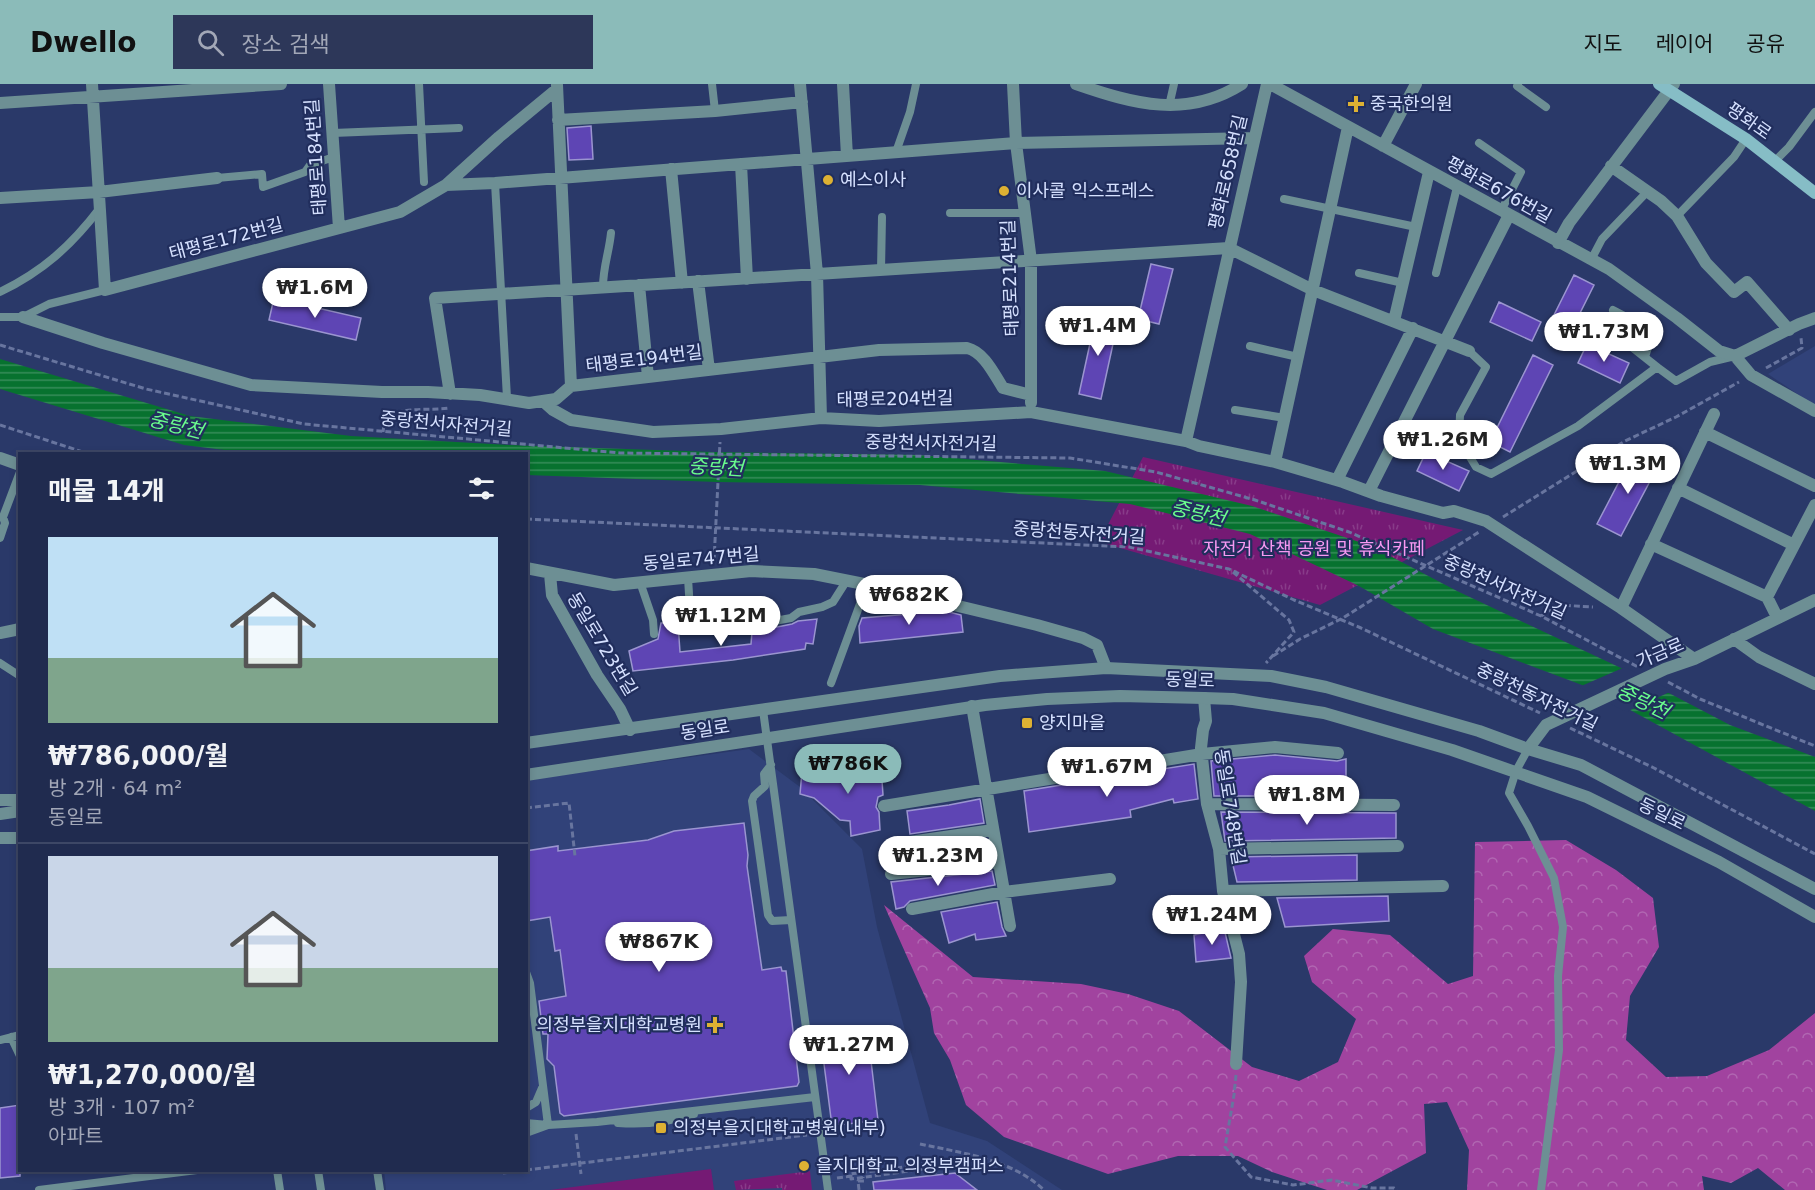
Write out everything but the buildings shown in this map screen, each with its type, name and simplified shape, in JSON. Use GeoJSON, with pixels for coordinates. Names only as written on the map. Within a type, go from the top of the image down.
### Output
{"type":"FeatureCollection","features":[{"type":"Feature","properties":{"kind":"main road","name":"평화로"},"geometry":{"type":"LineString","coordinates":[[1659,84],[1672,87],[1746,139],[1815,193]]}},
{"type":"Feature","properties":{"kind":"street"},"geometry":{"type":"LineString","coordinates":[[0,103],[92,90],[281,84]]}},
{"type":"Feature","properties":{"kind":"street","name":"태평로184번길"},"geometry":{"type":"LineString","coordinates":[[329,84],[339,228]]}},
{"type":"Feature","properties":{"kind":"street","name":"태평로204번길"},"geometry":{"type":"LineString","coordinates":[[801,84],[817,274],[821,418],[879,421],[1031,412],[1186,441],[1199,446],[1275,462],[1443,513],[1454,512],[1486,521],[1621,608],[1694,659]]}},
{"type":"Feature","properties":{"kind":"street"},"geometry":{"type":"LineString","coordinates":[[843,84],[848,156]]}},
{"type":"Feature","properties":{"kind":"street","name":"태평로214번길"},"geometry":{"type":"LineString","coordinates":[[1013,84],[1016,143],[1031,261],[1031,412]]}},
{"type":"Feature","properties":{"kind":"street"},"geometry":{"type":"LineString","coordinates":[[1076,84],[1107,88],[1136,102],[1169,106],[1193,105],[1226,94],[1242,84]]}},
{"type":"Feature","properties":{"kind":"street","name":"평화로676번길"},"geometry":{"type":"LineString","coordinates":[[1268,84],[1558,243],[1569,223],[1672,87]]}},
{"type":"Feature","properties":{"kind":"street","name":"평화로658번길"},"geometry":{"type":"LineString","coordinates":[[1268,84],[1229,248],[1312,290],[1469,351]]}},
{"type":"Feature","properties":{"kind":"street"},"geometry":{"type":"LineString","coordinates":[[1383,146],[1416,84]]}},
{"type":"Feature","properties":{"kind":"street"},"geometry":{"type":"LineString","coordinates":[[446,185],[557,86]]}},
{"type":"Feature","properties":{"kind":"street","name":"태평로194번길"},"geometry":{"type":"LineString","coordinates":[[557,86],[572,386],[820,357]]}},
{"type":"Feature","properties":{"kind":"street"},"geometry":{"type":"LineString","coordinates":[[92,90],[105,290]]}},
{"type":"Feature","properties":{"kind":"street"},"geometry":{"type":"LineString","coordinates":[[558,120],[715,111],[802,102]]}},
{"type":"Feature","properties":{"kind":"street"},"geometry":{"type":"LineString","coordinates":[[1275,462],[1348,127]]}},
{"type":"Feature","properties":{"kind":"street"},"geometry":{"type":"LineString","coordinates":[[446,185],[1016,143],[1254,138]]}},
{"type":"Feature","properties":{"kind":"street"},"geometry":{"type":"LineString","coordinates":[[741,164],[747,279]]}},
{"type":"Feature","properties":{"kind":"street"},"geometry":{"type":"LineString","coordinates":[[1611,166],[1661,201],[1677,216],[1706,263],[1734,292],[1747,282],[1794,327]]}},
{"type":"Feature","properties":{"kind":"street"},"geometry":{"type":"LineString","coordinates":[[671,169],[682,283]]}},
{"type":"Feature","properties":{"kind":"street"},"geometry":{"type":"LineString","coordinates":[[1394,321],[1429,172]]}},
{"type":"Feature","properties":{"kind":"street"},"geometry":{"type":"LineString","coordinates":[[0,198],[99,192],[217,178]]}},
{"type":"Feature","properties":{"kind":"street","name":"태평로172번길"},"geometry":{"type":"LineString","coordinates":[[105,290],[400,212],[446,185]]}},
{"type":"Feature","properties":{"kind":"street"},"geometry":{"type":"LineString","coordinates":[[1369,491],[1445,340],[1505,213]]}},
{"type":"Feature","properties":{"kind":"street"},"geometry":{"type":"LineString","coordinates":[[1558,243],[1609,269],[1719,351],[1735,356],[1751,375],[1815,411]]}},
{"type":"Feature","properties":{"kind":"street"},"geometry":{"type":"LineString","coordinates":[[450,394],[435,298],[1229,248],[1186,441]]}},
{"type":"Feature","properties":{"kind":"street"},"geometry":{"type":"LineString","coordinates":[[698,281],[709,370]]}},
{"type":"Feature","properties":{"kind":"street"},"geometry":{"type":"LineString","coordinates":[[639,285],[648,377]]}},
{"type":"Feature","properties":{"kind":"street"},"geometry":{"type":"LineString","coordinates":[[23,317],[114,346],[252,385],[450,394],[529,403],[556,399],[572,386]]}},
{"type":"Feature","properties":{"kind":"street"},"geometry":{"type":"LineString","coordinates":[[1735,356],[1815,318]]}},
{"type":"Feature","properties":{"kind":"street"},"geometry":{"type":"LineString","coordinates":[[1337,480],[1413,328]]}},
{"type":"Feature","properties":{"kind":"street"},"geometry":{"type":"LineString","coordinates":[[820,357],[879,350],[967,348],[975,350],[980,355],[1003,388],[1030,395]]}},
{"type":"Feature","properties":{"kind":"street"},"geometry":{"type":"LineString","coordinates":[[543,400],[553,411],[571,420],[653,432],[721,429],[821,418]]}},
{"type":"Feature","properties":{"kind":"street"},"geometry":{"type":"LineString","coordinates":[[1621,608],[1713,414]]}},
{"type":"Feature","properties":{"kind":"street"},"geometry":{"type":"LineString","coordinates":[[1705,432],[1815,486]]}},
{"type":"Feature","properties":{"kind":"street"},"geometry":{"type":"LineString","coordinates":[[0,458],[18,464]]}},
{"type":"Feature","properties":{"kind":"street"},"geometry":{"type":"LineString","coordinates":[[1678,488],[1794,545]]}},
{"type":"Feature","properties":{"kind":"street"},"geometry":{"type":"LineString","coordinates":[[1767,597],[1815,505]]}},
{"type":"Feature","properties":{"kind":"street"},"geometry":{"type":"LineString","coordinates":[[1651,544],[1767,597],[1777,617]]}},
{"type":"Feature","properties":{"kind":"street","name":"동일로747번길"},"geometry":{"type":"LineString","coordinates":[[528,568],[614,585],[751,571],[814,574],[847,579],[1083,638],[1096,645],[1106,668]]}},
{"type":"Feature","properties":{"kind":"street","name":"동일로723번길"},"geometry":{"type":"LineString","coordinates":[[550,574],[552,595],[597,675],[620,709],[630,730]]}},
{"type":"Feature","properties":{"kind":"street","name":"가금로"},"geometry":{"type":"LineString","coordinates":[[1527,749],[1546,725],[1694,659],[1815,600]]}},
{"type":"Feature","properties":{"kind":"street"},"geometry":{"type":"LineString","coordinates":[[0,633],[18,630]]}},
{"type":"Feature","properties":{"kind":"street"},"geometry":{"type":"LineString","coordinates":[[1734,639],[1759,657],[1815,684]]}},
{"type":"Feature","properties":{"kind":"street","name":"동일로"},"geometry":{"type":"LineString","coordinates":[[528,743],[1000,676],[1106,668],[1271,676],[1326,687],[1435,718],[1581,765],[1815,890]]}},
{"type":"Feature","properties":{"kind":"street","name":"동일로"},"geometry":{"type":"LineString","coordinates":[[528,775],[972,706],[1047,699],[1120,696],[1244,700],[1324,713],[1452,750],[1587,797],[1719,862],[1815,917]]}},
{"type":"Feature","properties":{"kind":"street","name":"동일로748번길"},"geometry":{"type":"LineString","coordinates":[[1204,698],[1206,721],[1203,730],[1202,754],[1207,804],[1219,849],[1223,891],[1239,954],[1241,982],[1236,1064]]}},
{"type":"Feature","properties":{"kind":"street"},"geometry":{"type":"LineString","coordinates":[[972,706],[1010,926]]}},
{"type":"Feature","properties":{"kind":"street"},"geometry":{"type":"LineString","coordinates":[[884,807],[1202,754],[1275,747],[1338,753]]}},
{"type":"Feature","properties":{"kind":"street"},"geometry":{"type":"LineString","coordinates":[[0,800],[18,800]]}},
{"type":"Feature","properties":{"kind":"street"},"geometry":{"type":"LineString","coordinates":[[1207,804],[1394,805]]}},
{"type":"Feature","properties":{"kind":"street"},"geometry":{"type":"LineString","coordinates":[[0,814],[18,811]]}},
{"type":"Feature","properties":{"kind":"street"},"geometry":{"type":"LineString","coordinates":[[896,844],[993,830]]}},
{"type":"Feature","properties":{"kind":"street"},"geometry":{"type":"LineString","coordinates":[[0,840],[17,838]]}},
{"type":"Feature","properties":{"kind":"street"},"geometry":{"type":"LineString","coordinates":[[1219,849],[1398,846]]}},
{"type":"Feature","properties":{"kind":"street"},"geometry":{"type":"LineString","coordinates":[[891,874],[999,862]]}},
{"type":"Feature","properties":{"kind":"street"},"geometry":{"type":"LineString","coordinates":[[912,909],[1004,892],[1110,879]]}},
{"type":"Feature","properties":{"kind":"street"},"geometry":{"type":"LineString","coordinates":[[1223,891],[1443,886]]}},
{"type":"Feature","properties":{"kind":"lane"},"geometry":{"type":"LineString","coordinates":[[418,84],[424,182]]}},
{"type":"Feature","properties":{"kind":"lane"},"geometry":{"type":"LineString","coordinates":[[712,84],[715,111]]}},
{"type":"Feature","properties":{"kind":"lane"},"geometry":{"type":"LineString","coordinates":[[896,153],[910,112],[916,84]]}},
{"type":"Feature","properties":{"kind":"lane"},"geometry":{"type":"LineString","coordinates":[[1169,106],[1174,84]]}},
{"type":"Feature","properties":{"kind":"lane"},"geometry":{"type":"LineString","coordinates":[[1518,84],[1517,86],[1546,107]]}},
{"type":"Feature","properties":{"kind":"lane"},"geometry":{"type":"LineString","coordinates":[[1775,161],[1789,147],[1815,112]]}},
{"type":"Feature","properties":{"kind":"lane"},"geometry":{"type":"LineString","coordinates":[[333,133],[459,128]]}},
{"type":"Feature","properties":{"kind":"lane"},"geometry":{"type":"LineString","coordinates":[[1677,216],[1734,157],[1746,139]]}},
{"type":"Feature","properties":{"kind":"lane"},"geometry":{"type":"LineString","coordinates":[[1479,143],[1521,172],[1505,213]]}},
{"type":"Feature","properties":{"kind":"lane"},"geometry":{"type":"LineString","coordinates":[[217,178],[262,174],[263,187],[304,172],[310,165],[334,157]]}},
{"type":"Feature","properties":{"kind":"lane"},"geometry":{"type":"LineString","coordinates":[[495,183],[507,399]]}},
{"type":"Feature","properties":{"kind":"lane"},"geometry":{"type":"LineString","coordinates":[[1436,273],[1456,187]]}},
{"type":"Feature","properties":{"kind":"lane"},"geometry":{"type":"LineString","coordinates":[[1591,260],[1602,239],[1647,192]]}},
{"type":"Feature","properties":{"kind":"lane"},"geometry":{"type":"LineString","coordinates":[[1284,199],[1416,227]]}},
{"type":"Feature","properties":{"kind":"lane"},"geometry":{"type":"LineString","coordinates":[[1,290],[22,280],[69,245],[100,208]]}},
{"type":"Feature","properties":{"kind":"lane"},"geometry":{"type":"LineString","coordinates":[[950,213],[1025,213]]}},
{"type":"Feature","properties":{"kind":"lane"},"geometry":{"type":"LineString","coordinates":[[880,270],[882,217]]}},
{"type":"Feature","properties":{"kind":"lane"},"geometry":{"type":"LineString","coordinates":[[603,287],[603,267],[609,254],[611,233]]}},
{"type":"Feature","properties":{"kind":"lane"},"geometry":{"type":"LineString","coordinates":[[1359,273],[1403,283]]}},
{"type":"Feature","properties":{"kind":"lane"},"geometry":{"type":"LineString","coordinates":[[0,317],[23,317],[49,304],[105,290]]}},
{"type":"Feature","properties":{"kind":"lane"},"geometry":{"type":"LineString","coordinates":[[1613,310],[1653,332],[1645,357]]}},
{"type":"Feature","properties":{"kind":"lane"},"geometry":{"type":"LineString","coordinates":[[1598,330],[1628,345],[1676,381],[1710,362],[1735,356]]}},
{"type":"Feature","properties":{"kind":"lane"},"geometry":{"type":"LineString","coordinates":[[1250,346],[1298,357]]}},
{"type":"Feature","properties":{"kind":"lane"},"geometry":{"type":"LineString","coordinates":[[1469,351],[1486,367],[1460,415],[1459,439],[1476,467],[1491,474],[1578,426],[1657,367]]}},
{"type":"Feature","properties":{"kind":"lane"},"geometry":{"type":"LineString","coordinates":[[1235,410],[1285,418]]}},
{"type":"Feature","properties":{"kind":"lane"},"geometry":{"type":"LineString","coordinates":[[0,538],[5,523],[3,517],[18,477]]}},
{"type":"Feature","properties":{"kind":"lane"},"geometry":{"type":"LineString","coordinates":[[688,578],[690,610],[704,612],[707,618],[706,624],[747,626],[791,618],[799,612],[827,605],[833,602],[840,593],[847,579]]}},
{"type":"Feature","properties":{"kind":"lane"},"geometry":{"type":"LineString","coordinates":[[640,582],[654,634]]}},
{"type":"Feature","properties":{"kind":"lane"},"geometry":{"type":"LineString","coordinates":[[831,683],[867,585]]}},
{"type":"Feature","properties":{"kind":"lane"},"geometry":{"type":"LineString","coordinates":[[0,663],[18,675]]}},
{"type":"Feature","properties":{"kind":"lane"},"geometry":{"type":"LineString","coordinates":[[763,710],[828,1190]]}},
{"type":"Feature","properties":{"kind":"lane"},"geometry":{"type":"LineString","coordinates":[[1527,749],[1516,771],[1509,793],[1554,878],[1563,927],[1557,976],[1559,1050],[1541,1190]]}},
{"type":"Feature","properties":{"kind":"lane"},"geometry":{"type":"LineString","coordinates":[[771,765],[764,774],[765,786],[752,801],[768,915],[772,921],[791,920]]}},
{"type":"Feature","properties":{"kind":"lane"},"geometry":{"type":"LineString","coordinates":[[528,977],[548,1125]]}},
{"type":"Feature","properties":{"kind":"lane"},"geometry":{"type":"LineString","coordinates":[[0,1040],[15,1036]]}},
{"type":"Feature","properties":{"kind":"lane"},"geometry":{"type":"LineString","coordinates":[[528,1107],[538,1100],[543,1083]]}},
{"type":"Feature","properties":{"kind":"lane"},"geometry":{"type":"LineString","coordinates":[[528,1123],[548,1125],[597,1122],[815,1097]]}},
{"type":"Feature","properties":{"kind":"lane"},"geometry":{"type":"LineString","coordinates":[[528,1132],[548,1125]]}},
{"type":"Feature","properties":{"kind":"lane"},"geometry":{"type":"LineString","coordinates":[[39,1190],[181,1172]]}},
{"type":"Feature","properties":{"kind":"lane"},"geometry":{"type":"LineString","coordinates":[[277,1172],[280,1190]]}},
{"type":"Feature","properties":{"kind":"lane"},"geometry":{"type":"LineString","coordinates":[[318,1172],[321,1190]]}},
{"type":"Feature","properties":{"kind":"lane"},"geometry":{"type":"LineString","coordinates":[[377,1172],[380,1190]]}},
{"type":"Feature","properties":{"kind":"path"},"geometry":{"type":"LineString","coordinates":[[1502,518],[1625,441],[1676,417],[1802,348],[1794,327]]}},
{"type":"Feature","properties":{"kind":"path","name":"중랑천서자전거길"},"geometry":{"type":"LineString","coordinates":[[0,345],[146,389],[304,424],[620,453],[1070,459],[1156,472],[1255,500],[1349,532],[1541,616],[1647,671]]}},
{"type":"Feature","properties":{"kind":"path"},"geometry":{"type":"LineString","coordinates":[[382,432],[385,418],[402,410],[435,410],[453,407]]}},
{"type":"Feature","properties":{"kind":"path"},"geometry":{"type":"LineString","coordinates":[[0,425],[83,452]]}},
{"type":"Feature","properties":{"kind":"path"},"geometry":{"type":"LineString","coordinates":[[714,575],[721,429]]}},
{"type":"Feature","properties":{"kind":"path","name":"중랑천동자전거길"},"geometry":{"type":"LineString","coordinates":[[528,519],[1129,547],[1229,569],[1361,628],[1654,768],[1815,855]]}},
{"type":"Feature","properties":{"kind":"path"},"geometry":{"type":"LineString","coordinates":[[1273,656],[1300,639],[1343,618],[1485,528]]}},
{"type":"Feature","properties":{"kind":"path"},"geometry":{"type":"LineString","coordinates":[[1229,569],[1289,620],[1294,632],[1266,663]]}},
{"type":"Feature","properties":{"kind":"path"},"geometry":{"type":"LineString","coordinates":[[1541,616],[1559,605],[1621,608]]}},
{"type":"Feature","properties":{"kind":"path"},"geometry":{"type":"LineString","coordinates":[[1662,673],[1700,699],[1815,746]]}},
{"type":"Feature","properties":{"kind":"path"},"geometry":{"type":"LineString","coordinates":[[528,808],[570,803],[576,856]]}},
{"type":"Feature","properties":{"kind":"path"},"geometry":{"type":"LineString","coordinates":[[1236,1064],[1234,1095],[1225,1147],[1251,1177],[1293,1185],[1332,1179],[1372,1188],[1397,1190]]}},
{"type":"Feature","properties":{"kind":"path"},"geometry":{"type":"LineString","coordinates":[[576,1134],[580,1174]]}},
{"type":"Feature","properties":{"kind":"path"},"geometry":{"type":"LineString","coordinates":[[528,1170],[807,1135]]}},
{"type":"Feature","properties":{"kind":"path"},"geometry":{"type":"LineString","coordinates":[[920,1144],[994,1161],[1044,1190]]}},
{"type":"Feature","properties":{"kind":"path"},"geometry":{"type":"LineString","coordinates":[[837,1178],[851,1176],[850,1174],[934,1163],[935,1175]]}},
{"type":"Feature","properties":{"kind":"path"},"geometry":{"type":"LineString","coordinates":[[851,1176],[851,1179],[924,1169]]}},
{"type":"Feature","properties":{"kind":"path"},"geometry":{"type":"LineString","coordinates":[[502,1173],[510,1172]]}},
{"type":"Feature","properties":{"kind":"path"},"geometry":{"type":"LineString","coordinates":[[859,1190],[858,1181],[864,1181],[863,1177]]}},
{"type":"Feature","properties":{"kind":"shaded area"},"geometry":{"type":"Polygon","coordinates":[[[1815,346],[1815,406],[1768,374],[1815,346]]]}},
{"type":"Feature","properties":{"kind":"shaded area","name":"의정부을지대학교병원"},"geometry":{"type":"Polygon","coordinates":[[[749,749],[800,787],[862,849],[877,927],[930,1123],[987,1141],[1062,1190],[386,1190],[384,1172],[528,1172],[528,780],[749,749]]]}},
{"type":"Feature","properties":{"kind":"green space","name":"자전거 산책 공원 및 휴식카페"},"geometry":{"type":"Polygon","coordinates":[[[1143,457],[1463,530],[1320,605],[1099,542],[1143,457]]]}},
{"type":"Feature","properties":{"kind":"green space"},"geometry":{"type":"Polygon","coordinates":[[[1566,840],[1616,870],[1653,898],[1659,947],[1630,996],[1626,1040],[1666,1077],[1707,1076],[1769,1050],[1815,1013],[1815,1190],[1785,1190],[1758,1168],[1731,1183],[1702,1176],[1704,1190],[1467,1190],[1469,1150],[1447,1102],[1424,1104],[1426,1153],[1357,1190],[1327,1190],[1272,1172],[1238,1156],[1178,1156],[1108,1174],[1004,1137],[966,1105],[950,1060],[934,1033],[930,1008],[884,905],[973,977],[1081,984],[1128,994],[1179,1011],[1252,1067],[1299,1081],[1338,1062],[1356,1019],[1312,982],[1304,956],[1333,929],[1390,935],[1448,984],[1473,976],[1475,842],[1566,840]]]}},
{"type":"Feature","properties":{"kind":"green space"},"geometry":{"type":"Polygon","coordinates":[[[711,1169],[714,1190],[550,1190],[711,1169]]]}},
{"type":"Feature","properties":{"kind":"green space"},"geometry":{"type":"Polygon","coordinates":[[[810,1171],[812,1190],[782,1190],[782,1188],[736,1190],[734,1181],[810,1171]]]}},
{"type":"Feature","properties":{"kind":"water","name":"중랑천"},"geometry":{"type":"Polygon","coordinates":[[[0,359],[190,416],[351,436],[509,445],[714,452],[918,455],[1105,471],[1252,506],[1371,546],[1457,591],[1621,668],[1730,725],[1815,757],[1815,811],[1590,688],[1433,629],[1359,586],[1250,534],[1130,504],[920,485],[717,482],[528,475],[528,452],[241,452],[184,445],[0,389],[0,359]]]}},
{"type":"Feature","properties":{"kind":"pier"},"geometry":{"type":"Polygon","coordinates":[[[1625,667],[1672,691],[1626,712],[1579,687],[1625,667]]]}},
{"type":"Feature","properties":{"kind":"place","name":"중국한의원"},"geometry":{"type":"Point","coordinates":[1356,104]}},
{"type":"Feature","properties":{"kind":"place","name":"예스이사"},"geometry":{"type":"Point","coordinates":[828,180]}},
{"type":"Feature","properties":{"kind":"place","name":"이사콜 익스프레스"},"geometry":{"type":"Point","coordinates":[1004,191]}},
{"type":"Feature","properties":{"kind":"place","name":"양지마을"},"geometry":{"type":"Point","coordinates":[1027,723]}},
{"type":"Feature","properties":{"kind":"place","name":"의정부을지대학교병원"},"geometry":{"type":"Point","coordinates":[715,1025]}},
{"type":"Feature","properties":{"kind":"place","name":"의정부을지대학교병원(내부)"},"geometry":{"type":"Point","coordinates":[661,1128]}},
{"type":"Feature","properties":{"kind":"place","name":"을지대학교 의정부캠퍼스"},"geometry":{"type":"Point","coordinates":[804,1166]}}]}
